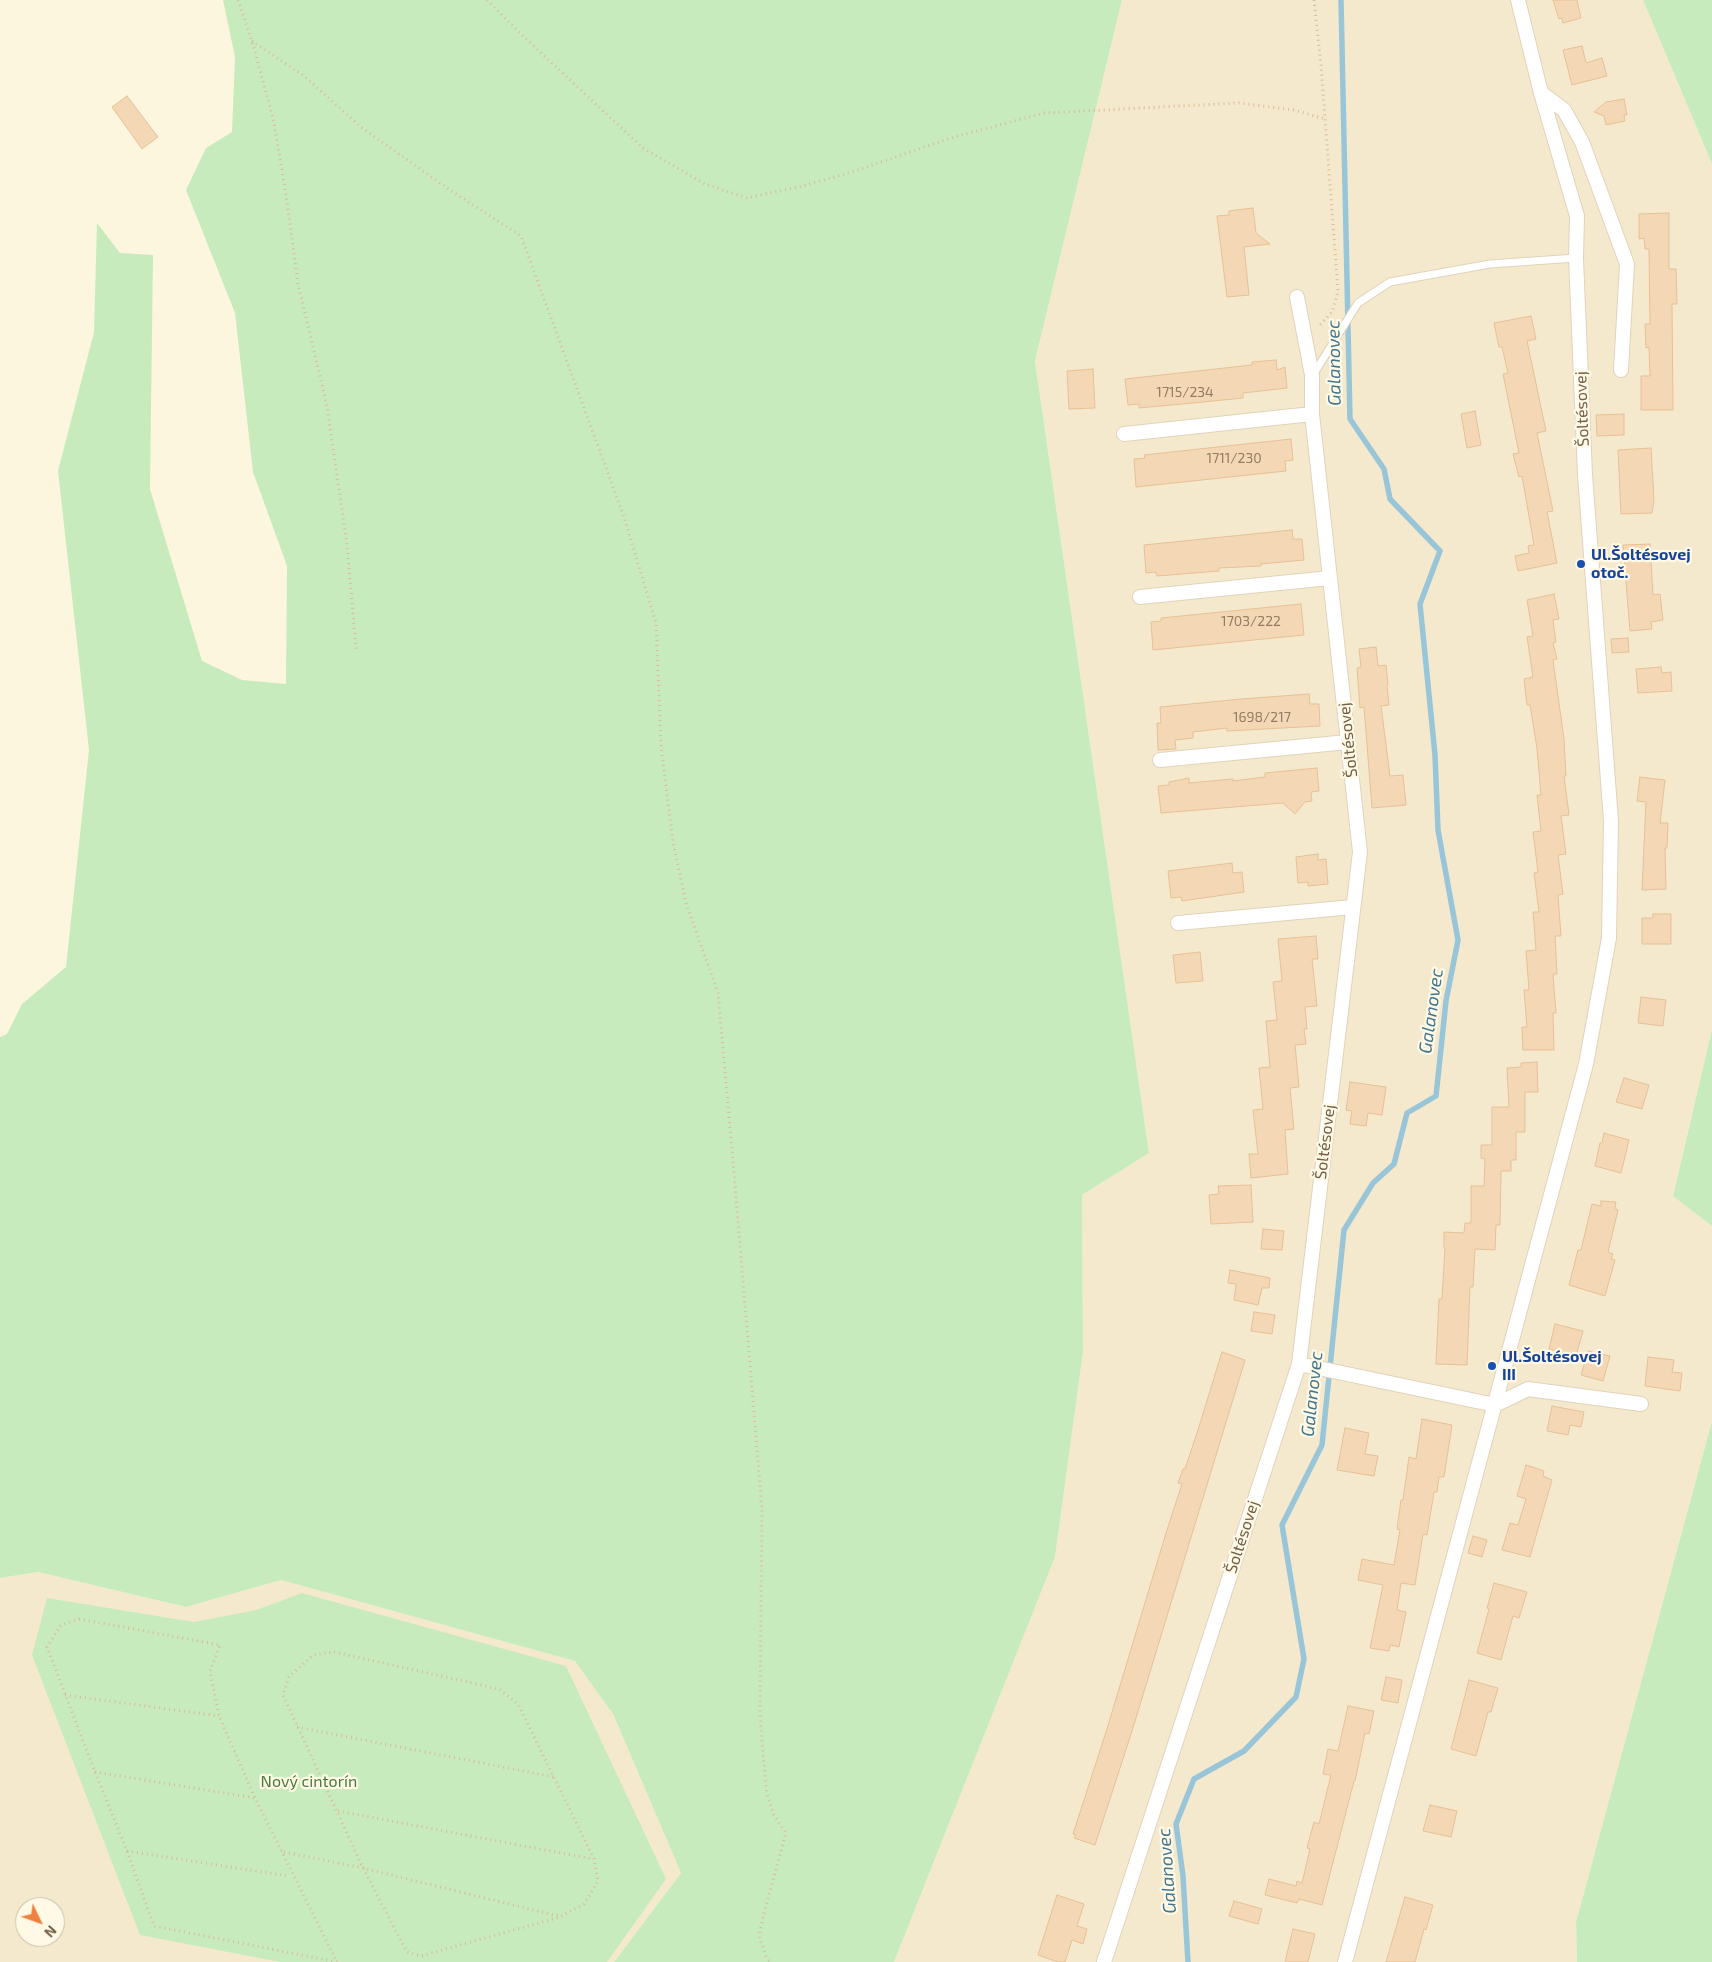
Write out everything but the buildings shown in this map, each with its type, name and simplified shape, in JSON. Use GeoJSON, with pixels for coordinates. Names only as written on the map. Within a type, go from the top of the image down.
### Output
{"type":"FeatureCollection","features":[{"type":"Feature","properties":{"kind":"street","name":"Šoltésovej"},"geometry":{"type":"LineString","coordinates":[[1345,1962],[1586,1064],[1609,938],[1611,821],[1585,475],[1576,258],[1577,216],[1541,93],[1518,0]]}},
{"type":"Feature","properties":{"kind":"street"},"geometry":{"type":"LineString","coordinates":[[1541,93],[1564,110],[1582,142],[1628,264],[1620,370]]}},
{"type":"Feature","properties":{"kind":"street","name":"Šoltésovej"},"geometry":{"type":"LineString","coordinates":[[1104,1962],[1298,1364],[1354,908],[1360,852],[1312,414],[1312,375],[1297,296]]}},
{"type":"Feature","properties":{"kind":"street"},"geometry":{"type":"LineString","coordinates":[[1124,434],[1312,414]]}},
{"type":"Feature","properties":{"kind":"street"},"geometry":{"type":"LineString","coordinates":[[1140,597],[1330,578]]}},
{"type":"Feature","properties":{"kind":"street"},"geometry":{"type":"LineString","coordinates":[[1160,760],[1348,742]]}},
{"type":"Feature","properties":{"kind":"street"},"geometry":{"type":"LineString","coordinates":[[1178,923],[1354,908]]}},
{"type":"Feature","properties":{"kind":"street"},"geometry":{"type":"LineString","coordinates":[[1298,1364],[1495,1405],[1528,1389],[1641,1404]]}},
{"type":"Feature","properties":{"kind":"lane"},"geometry":{"type":"LineString","coordinates":[[1312,375],[1358,303],[1390,282],[1490,264],[1576,258]]}},
{"type":"Feature","properties":{"kind":"path"},"geometry":{"type":"LineString","coordinates":[[238,0],[252,41],[273,118],[286,194],[298,284],[327,406],[347,545],[356,649]]}},
{"type":"Feature","properties":{"kind":"path"},"geometry":{"type":"LineString","coordinates":[[487,0],[643,148],[705,184],[747,198],[812,184],[951,138],[1044,113],[1239,103],[1294,110],[1325,119]]}},
{"type":"Feature","properties":{"kind":"path"},"geometry":{"type":"LineString","coordinates":[[1306,340],[1332,312],[1338,291],[1314,0]]}},
{"type":"Feature","properties":{"kind":"path"},"geometry":{"type":"LineString","coordinates":[[252,41],[304,76],[362,128],[450,190],[521,236],[624,517],[656,623],[660,746],[673,842],[686,902],[718,993],[735,1190],[762,1509],[760,1713],[763,1754],[767,1794],[774,1815],[786,1833],[764,1913],[760,1936],[766,1956],[770,1962]]}},
{"type":"Feature","properties":{"kind":"path"},"geometry":{"type":"LineString","coordinates":[[80,1619],[220,1645],[210,1671],[219,1716],[255,1798],[284,1852],[337,1962],[154,1926],[128,1851],[95,1772],[47,1647],[61,1625],[80,1619]]}},
{"type":"Feature","properties":{"kind":"path"},"geometry":{"type":"LineString","coordinates":[[334,1652],[499,1689],[518,1704],[594,1859],[598,1881],[584,1904],[560,1917],[421,1956],[407,1952],[363,1868],[338,1811],[297,1727],[283,1695],[289,1678],[314,1655],[334,1652]]}},
{"type":"Feature","properties":{"kind":"path"},"geometry":{"type":"LineString","coordinates":[[65,1695],[219,1716]]}},
{"type":"Feature","properties":{"kind":"path"},"geometry":{"type":"LineString","coordinates":[[297,1727],[554,1777]]}},
{"type":"Feature","properties":{"kind":"path"},"geometry":{"type":"LineString","coordinates":[[95,1772],[255,1798]]}},
{"type":"Feature","properties":{"kind":"path"},"geometry":{"type":"LineString","coordinates":[[338,1811],[594,1859]]}},
{"type":"Feature","properties":{"kind":"path"},"geometry":{"type":"LineString","coordinates":[[128,1851],[289,1876]]}},
{"type":"Feature","properties":{"kind":"path"},"geometry":{"type":"LineString","coordinates":[[284,1852],[363,1868],[560,1917]]}},
{"type":"Feature","properties":{"kind":"shaded area"},"geometry":{"type":"Polygon","coordinates":[[[1122,0],[1643,0],[1712,164],[1712,1029],[1673,1195],[1712,1226],[1712,1421],[1576,1922],[1577,1962],[894,1962],[1055,1557],[1083,1352],[1082,1195],[1149,1153],[1035,361],[1122,0]]]}},
{"type":"Feature","properties":{"kind":"shaded area","name":"Nový cintorín"},"geometry":{"type":"Polygon","coordinates":[[[38,1572],[186,1607],[281,1580],[576,1661],[613,1714],[681,1873],[614,1962],[0,1962],[0,1578],[38,1572]]]}},
{"type":"Feature","properties":{"kind":"green space"},"geometry":{"type":"Polygon","coordinates":[[[223,0],[1122,0],[1035,361],[1149,1153],[1082,1195],[1083,1352],[1055,1557],[894,1962],[614,1962],[681,1873],[613,1714],[575,1661],[281,1580],[186,1607],[38,1572],[0,1578],[0,1037],[7,1034],[22,1004],[66,967],[89,750],[58,471],[94,332],[97,223],[120,253],[153,255],[150,489],[202,661],[242,680],[286,684],[287,566],[253,472],[235,313],[186,190],[206,148],[232,132],[235,57],[223,0]]]}},
{"type":"Feature","properties":{"kind":"green space"},"geometry":{"type":"Polygon","coordinates":[[[1643,0],[1712,0],[1712,164],[1643,0]]]}},
{"type":"Feature","properties":{"kind":"green space"},"geometry":{"type":"Polygon","coordinates":[[[1712,1029],[1712,1226],[1673,1196],[1712,1029]]]}},
{"type":"Feature","properties":{"kind":"green space"},"geometry":{"type":"Polygon","coordinates":[[[1712,1421],[1712,1962],[1577,1962],[1576,1922],[1712,1421]]]}},
{"type":"Feature","properties":{"kind":"green space","name":"Nový cintorín"},"geometry":{"type":"Polygon","coordinates":[[[302,1593],[566,1666],[666,1879],[607,1962],[280,1962],[140,1935],[32,1655],[47,1598],[194,1622],[256,1610],[302,1593]]]}},
{"type":"Feature","properties":{"kind":"waterway","name":"Galanovec"},"geometry":{"type":"LineString","coordinates":[[1188,1962],[1183,1876],[1176,1824],[1194,1779],[1244,1751],[1296,1697],[1304,1659],[1282,1525],[1322,1445],[1344,1230],[1373,1183],[1394,1164],[1407,1113],[1436,1096],[1446,1001],[1458,940],[1438,830],[1435,755],[1420,604],[1440,551],[1390,499],[1384,469],[1350,419],[1341,0]]}},
{"type":"Feature","properties":{"kind":"place","name":"Ul.Šoltésovej otoč."},"geometry":{"type":"Point","coordinates":[1581,564]}},
{"type":"Feature","properties":{"kind":"place","name":"Ul.Šoltésovej III"},"geometry":{"type":"Point","coordinates":[1492,1366]}}]}
